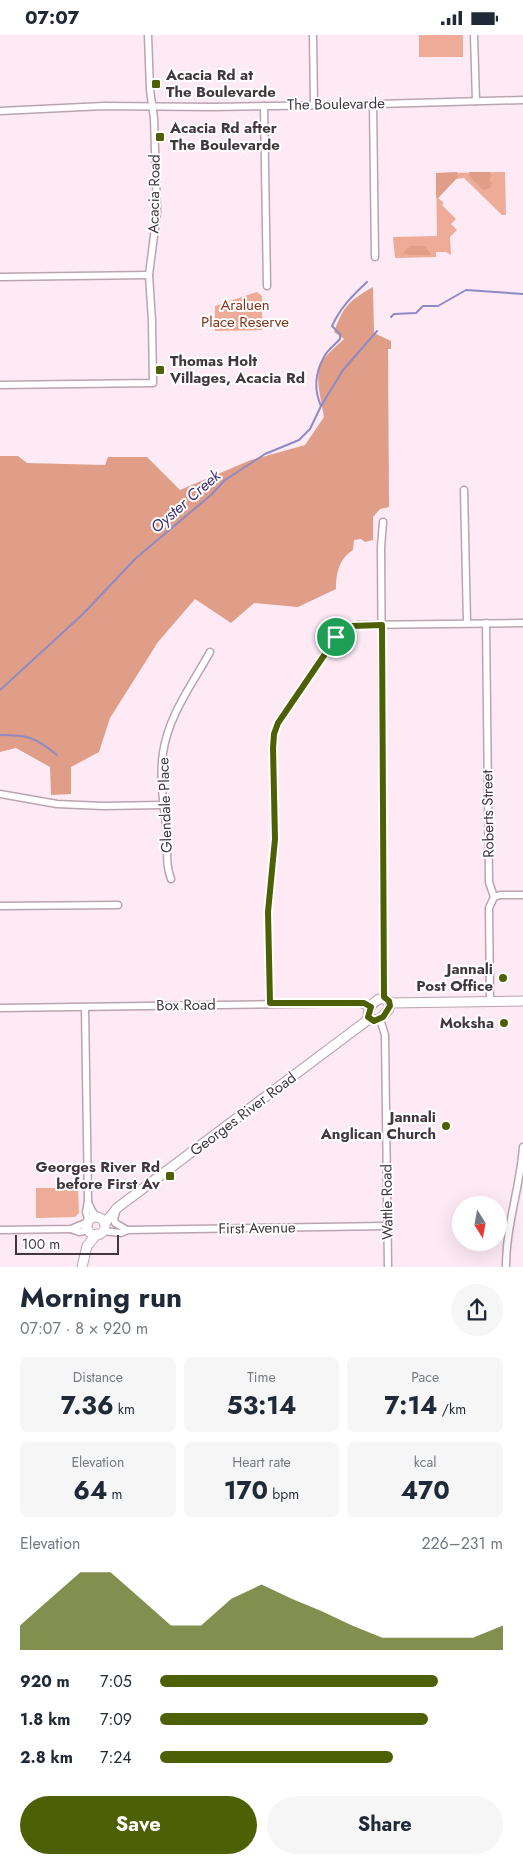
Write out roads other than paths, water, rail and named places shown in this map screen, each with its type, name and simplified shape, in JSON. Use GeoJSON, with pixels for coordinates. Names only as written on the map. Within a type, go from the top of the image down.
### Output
{"type":"FeatureCollection","features":[{"type":"Feature","properties":{"kind":"street","name":"Acacia Road"},"geometry":{"type":"LineString","coordinates":[[0,385],[153,383],[149,275],[156,212],[153,107],[148,35]]}},
{"type":"Feature","properties":{"kind":"street"},"geometry":{"type":"LineString","coordinates":[[313,35],[314,105]]}},
{"type":"Feature","properties":{"kind":"street"},"geometry":{"type":"LineString","coordinates":[[474,35],[476,101]]}},
{"type":"Feature","properties":{"kind":"street","name":"The Boulevarde"},"geometry":{"type":"LineString","coordinates":[[0,111],[94,106],[264,106],[523,100]]}},
{"type":"Feature","properties":{"kind":"street"},"geometry":{"type":"LineString","coordinates":[[373,104],[375,257]]}},
{"type":"Feature","properties":{"kind":"street"},"geometry":{"type":"LineString","coordinates":[[264,106],[267,286]]}},
{"type":"Feature","properties":{"kind":"street"},"geometry":{"type":"LineString","coordinates":[[0,277],[149,275]]}},
{"type":"Feature","properties":{"kind":"street"},"geometry":{"type":"LineString","coordinates":[[464,490],[467,623]]}},
{"type":"Feature","properties":{"kind":"street"},"geometry":{"type":"LineString","coordinates":[[383,522],[381,547],[387,1000],[388,1012],[380,1019],[374,1021],[369,1019],[368,1015],[371,1007],[379,999],[387,1000],[523,1001]]}},
{"type":"Feature","properties":{"kind":"street","name":"Roberts Street"},"geometry":{"type":"LineString","coordinates":[[486,623],[489,882],[494,897],[488,908],[490,1001]]}},
{"type":"Feature","properties":{"kind":"street"},"geometry":{"type":"LineString","coordinates":[[270,1003],[268,912],[275,839],[274,734],[278,723],[340,632],[352,626],[523,623]]}},
{"type":"Feature","properties":{"kind":"street","name":"Glendale Place"},"geometry":{"type":"LineString","coordinates":[[171,879],[167,868],[167,836],[162,805],[162,760],[166,740],[178,708],[210,652]]}},
{"type":"Feature","properties":{"kind":"street"},"geometry":{"type":"LineString","coordinates":[[0,794],[64,804],[103,806],[162,805]]}},
{"type":"Feature","properties":{"kind":"street"},"geometry":{"type":"LineString","coordinates":[[494,897],[500,895],[523,895]]}},
{"type":"Feature","properties":{"kind":"street"},"geometry":{"type":"LineString","coordinates":[[0,906],[118,905]]}},
{"type":"Feature","properties":{"kind":"street","name":"Box Road"},"geometry":{"type":"LineString","coordinates":[[0,1008],[270,1003],[359,1003],[371,1007]]}},
{"type":"Feature","properties":{"kind":"street"},"geometry":{"type":"LineString","coordinates":[[85,1007],[88,1201],[86,1213],[95,1225]]}},
{"type":"Feature","properties":{"kind":"street","name":"Georges River Road"},"geometry":{"type":"LineString","coordinates":[[82,1267],[86,1244],[95,1225],[111,1210],[117,1208],[369,1019]]}},
{"type":"Feature","properties":{"kind":"street","name":"Wattle Road"},"geometry":{"type":"LineString","coordinates":[[380,1019],[385,1035],[388,1267]]}},
{"type":"Feature","properties":{"kind":"street"},"geometry":{"type":"LineString","coordinates":[[506,1267],[508,1226],[519,1185],[523,1147]]}},
{"type":"Feature","properties":{"kind":"street"},"geometry":{"type":"LineString","coordinates":[[117,1208],[114,1217],[115,1223],[127,1230]]}},
{"type":"Feature","properties":{"kind":"street","name":"First Avenue"},"geometry":{"type":"LineString","coordinates":[[0,1230],[71,1229],[95,1225],[121,1233],[127,1230],[387,1226]]}},
{"type":"Feature","properties":{"kind":"street","name":"First Avenue"},"geometry":{"type":"LineString","coordinates":[[71,1229],[79,1232],[95,1225]]}},
{"type":"Feature","properties":{"kind":"street"},"geometry":{"type":"LineString","coordinates":[[79,1232],[86,1244]]}},
{"type":"Feature","properties":{"kind":"waterway"},"geometry":{"type":"LineString","coordinates":[[321,406],[316,388],[317,375],[325,354],[340,339],[340,334],[332,326],[347,302],[367,282]]}},
{"type":"Feature","properties":{"kind":"waterway"},"geometry":{"type":"LineString","coordinates":[[391,317],[394,314],[416,313],[423,306],[438,306],[466,290],[523,294]]}},
{"type":"Feature","properties":{"kind":"waterway","name":"Oyster Creek"},"geometry":{"type":"LineString","coordinates":[[0,690],[83,614],[136,558],[211,495],[225,480],[265,454],[299,440],[310,429],[321,406],[343,370],[377,331]]}},
{"type":"Feature","properties":{"kind":"waterway"},"geometry":{"type":"LineString","coordinates":[[0,735],[31,738],[43,744],[57,755]]}},
{"type":"Feature","properties":{"kind":"place","name":"Acacia Rd at The Boulevarde"},"geometry":{"type":"Point","coordinates":[156,84]}},
{"type":"Feature","properties":{"kind":"place","name":"Acacia Rd after The Boulevarde"},"geometry":{"type":"Point","coordinates":[160,137]}},
{"type":"Feature","properties":{"kind":"place","name":"Thomas Holt Villages, Acacia Rd"},"geometry":{"type":"Point","coordinates":[160,370]}},
{"type":"Feature","properties":{"kind":"place","name":"Jannali Post Office"},"geometry":{"type":"Point","coordinates":[503,978]}},
{"type":"Feature","properties":{"kind":"place","name":"Moksha"},"geometry":{"type":"Point","coordinates":[504,1023]}},
{"type":"Feature","properties":{"kind":"place","name":"Jannali Anglican Church"},"geometry":{"type":"Point","coordinates":[446,1126]}},
{"type":"Feature","properties":{"kind":"place","name":"Georges River Rd before First Av"},"geometry":{"type":"Point","coordinates":[170,1176]}},
{"type":"Feature","properties":{"kind":"park label","name":"Araluen Place Reserve"},"geometry":{"type":"Point","coordinates":[245,314]}}]}
